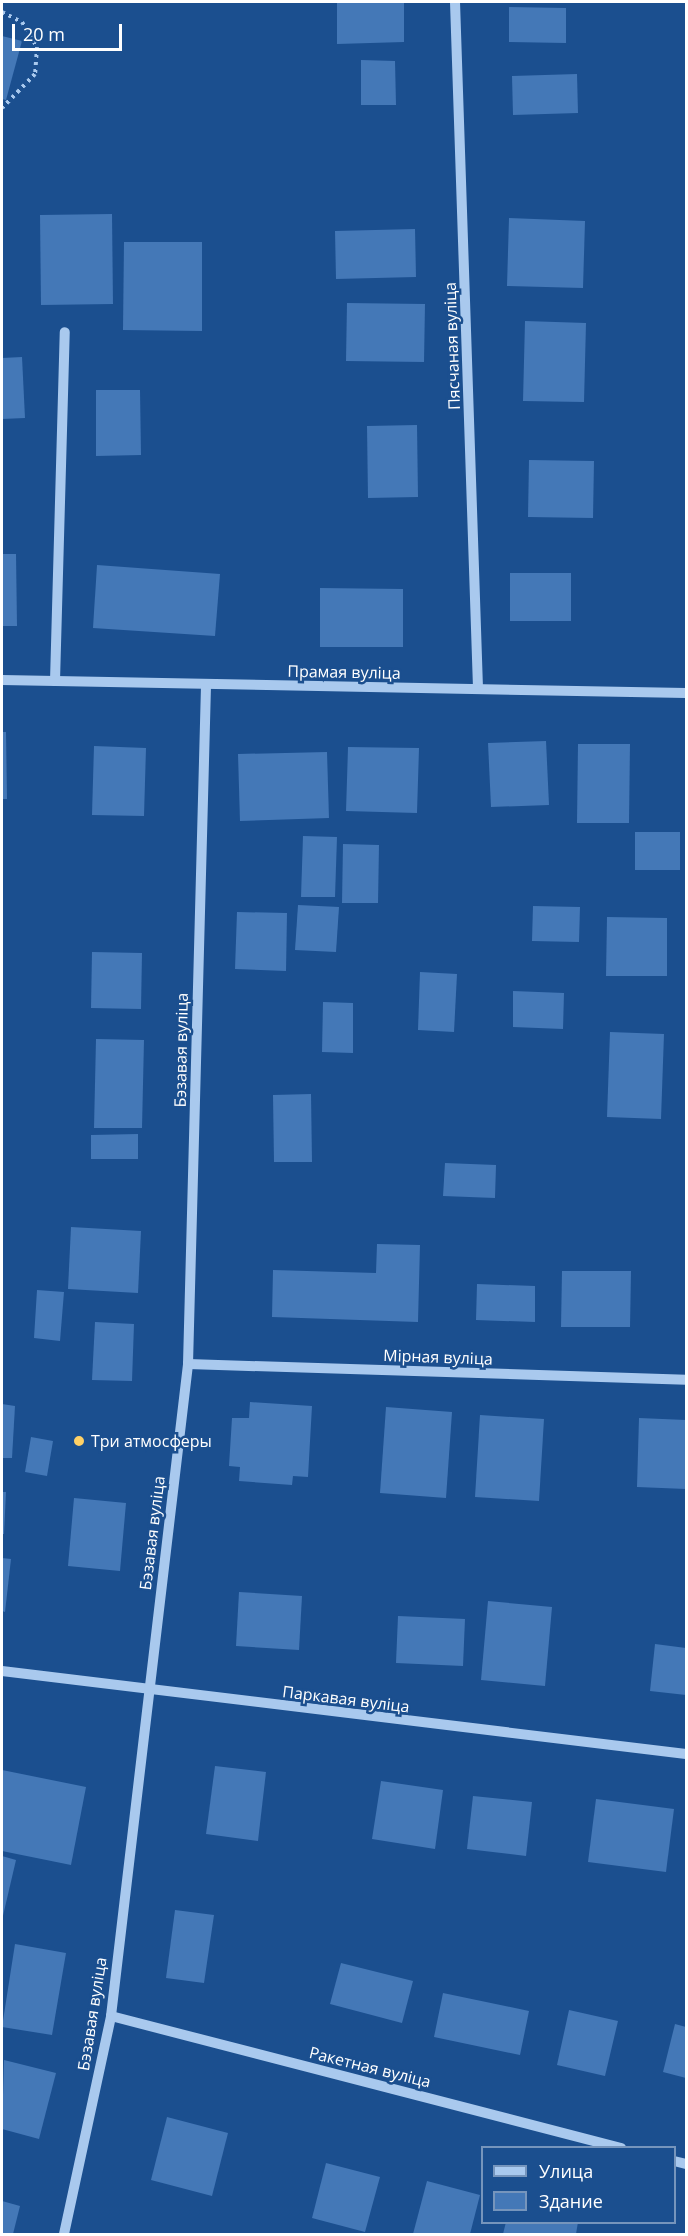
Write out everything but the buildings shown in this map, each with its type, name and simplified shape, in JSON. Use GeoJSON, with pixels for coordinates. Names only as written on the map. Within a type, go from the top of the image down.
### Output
{"type":"FeatureCollection","features":[{"type":"Feature","properties":{"kind":"street","name":"Пясчаная вуліца"},"geometry":{"type":"LineString","coordinates":[[455,2],[478,689]]}},
{"type":"Feature","properties":{"kind":"street"},"geometry":{"type":"LineString","coordinates":[[55,681],[65,332]]}},
{"type":"Feature","properties":{"kind":"street","name":"Прамая вуліца"},"geometry":{"type":"LineString","coordinates":[[2,680],[687,693]]}},
{"type":"Feature","properties":{"kind":"street","name":"Бэзавая вуліца"},"geometry":{"type":"LineString","coordinates":[[64,2235],[111,2016],[147,1691],[188,1364],[206,684]]}},
{"type":"Feature","properties":{"kind":"street","name":"Мірная вуліца"},"geometry":{"type":"LineString","coordinates":[[188,1364],[687,1380]]}},
{"type":"Feature","properties":{"kind":"street","name":"Паркавая вуліца"},"geometry":{"type":"LineString","coordinates":[[2,1671],[147,1691],[687,1754]]}},
{"type":"Feature","properties":{"kind":"street","name":"Ракетная вуліца"},"geometry":{"type":"LineString","coordinates":[[111,2016],[613,2146]]}},
{"type":"Feature","properties":{"kind":"path"},"geometry":{"type":"LineString","coordinates":[[2,12],[22,22],[37,47],[36,74],[2,108]]}},
{"type":"Feature","properties":{"kind":"place","name":"Три атмосферы"},"geometry":{"type":"Point","coordinates":[79,1441]}}]}
